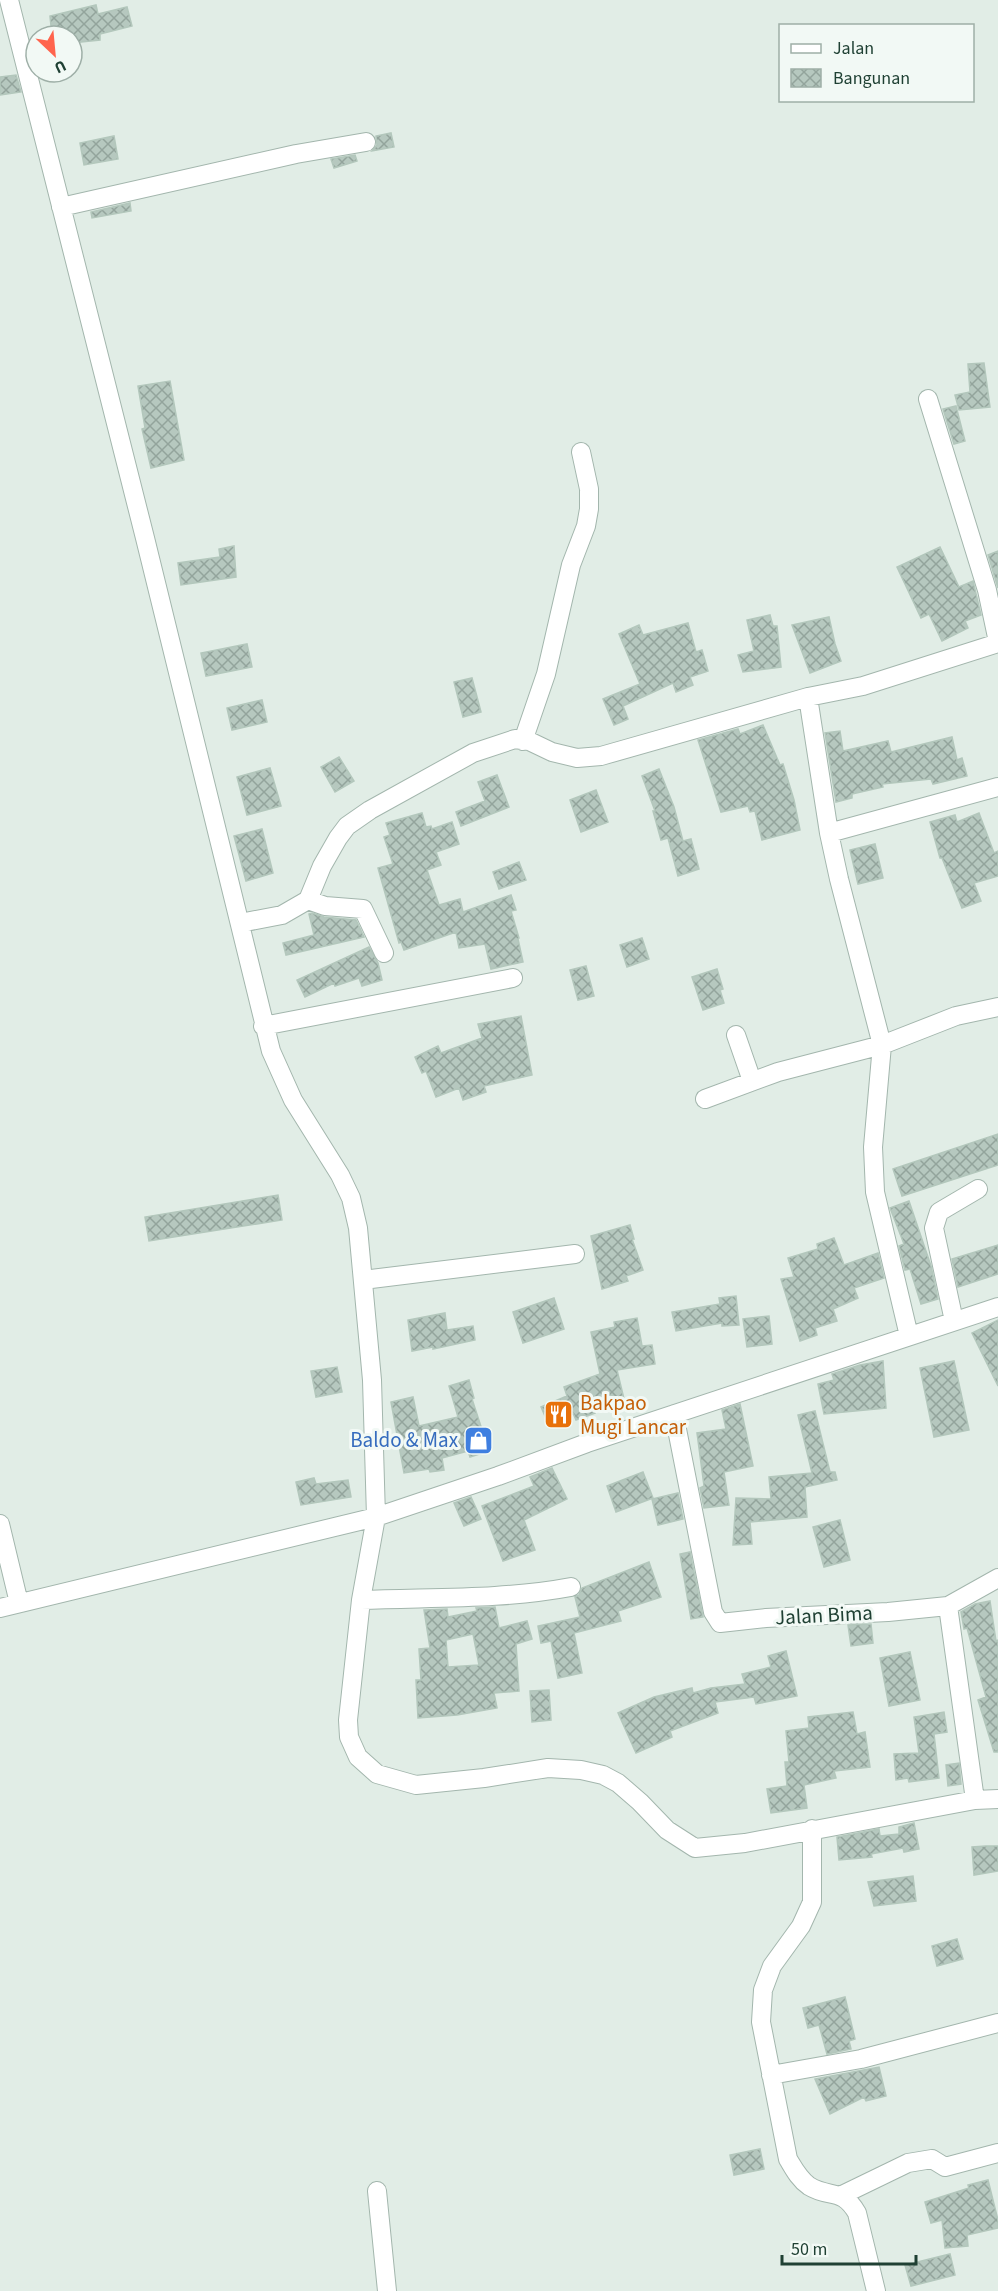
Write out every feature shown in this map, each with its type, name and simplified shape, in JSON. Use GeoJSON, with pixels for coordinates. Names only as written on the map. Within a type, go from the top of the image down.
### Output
{"type":"FeatureCollection","features":[{"type":"Feature","properties":{"kind":"street"},"geometry":{"type":"LineString","coordinates":[[9,0],[7,27],[61,207],[240,923],[263,1026],[271,1051],[293,1100],[340,1175],[351,1198],[358,1228],[372,1380],[376,1517],[361,1600],[348,1720],[349,1737],[358,1757],[377,1774],[416,1785],[548,1768],[580,1770],[603,1775],[618,1783],[667,1830],[695,1848],[745,1842],[975,1800],[998,1799]]}},
{"type":"Feature","properties":{"kind":"street"},"geometry":{"type":"LineString","coordinates":[[61,207],[296,154],[366,142]]}},
{"type":"Feature","properties":{"kind":"street"},"geometry":{"type":"LineString","coordinates":[[240,923],[282,915],[308,900],[322,866],[347,826],[370,810],[473,753],[515,740],[577,758],[601,756],[808,697],[863,686],[998,643],[987,590],[928,399]]}},
{"type":"Feature","properties":{"kind":"street"},"geometry":{"type":"LineString","coordinates":[[523,741],[546,674],[571,565],[586,526],[589,489],[581,452]]}},
{"type":"Feature","properties":{"kind":"street"},"geometry":{"type":"LineString","coordinates":[[808,697],[829,833],[882,1045],[873,1148],[875,1192],[909,1336]]}},
{"type":"Feature","properties":{"kind":"street"},"geometry":{"type":"LineString","coordinates":[[829,833],[998,787]]}},
{"type":"Feature","properties":{"kind":"street"},"geometry":{"type":"LineString","coordinates":[[308,900],[325,906],[363,909],[384,953]]}},
{"type":"Feature","properties":{"kind":"street"},"geometry":{"type":"LineString","coordinates":[[263,1026],[513,978]]}},
{"type":"Feature","properties":{"kind":"street"},"geometry":{"type":"LineString","coordinates":[[705,1099],[752,1081],[882,1045],[956,1016],[998,1007]]}},
{"type":"Feature","properties":{"kind":"street"},"geometry":{"type":"LineString","coordinates":[[736,1035],[752,1081]]}},
{"type":"Feature","properties":{"kind":"street"},"geometry":{"type":"LineString","coordinates":[[954,1321],[933,1227],[939,1212],[978,1190]]}},
{"type":"Feature","properties":{"kind":"street"},"geometry":{"type":"LineString","coordinates":[[363,1280],[575,1254]]}},
{"type":"Feature","properties":{"kind":"street"},"geometry":{"type":"LineString","coordinates":[[0,1608],[376,1517],[587,1443],[998,1307]]}},
{"type":"Feature","properties":{"kind":"street","name":"Jalan Bima"},"geometry":{"type":"LineString","coordinates":[[674,1414],[713,1612],[720,1623],[948,1606]]}},
{"type":"Feature","properties":{"kind":"street"},"geometry":{"type":"LineString","coordinates":[[0,1524],[19,1603]]}},
{"type":"Feature","properties":{"kind":"street"},"geometry":{"type":"LineString","coordinates":[[975,1800],[948,1606],[998,1578]]}},
{"type":"Feature","properties":{"kind":"street"},"geometry":{"type":"LineString","coordinates":[[361,1600],[490,1597],[535,1594],[571,1587]]}},
{"type":"Feature","properties":{"kind":"street"},"geometry":{"type":"LineString","coordinates":[[812,1829],[812,1902],[801,1926],[772,1966],[764,1990],[761,2022],[788,2159],[800,2178],[809,2186],[820,2192],[842,2195],[908,2163],[932,2158],[945,2167],[998,2153]]}},
{"type":"Feature","properties":{"kind":"street"},"geometry":{"type":"LineString","coordinates":[[771,2075],[861,2059],[998,2023]]}},
{"type":"Feature","properties":{"kind":"street"},"geometry":{"type":"LineString","coordinates":[[377,2191],[387,2291]]}},
{"type":"Feature","properties":{"kind":"street"},"geometry":{"type":"LineString","coordinates":[[842,2195],[856,2213],[876,2291]]}},
{"type":"Feature","properties":{"kind":"building"},"geometry":{"type":"Polygon","coordinates":[[[96,5],[98,14],[127,7],[132,26],[100,34],[100,40],[84,42],[84,24],[51,24],[50,16],[96,5]]]}},
{"type":"Feature","properties":{"kind":"building"},"geometry":{"type":"Polygon","coordinates":[[[16,75],[21,92],[0,95],[0,77],[16,75]]]}},
{"type":"Feature","properties":{"kind":"building"},"geometry":{"type":"Polygon","coordinates":[[[391,133],[394,147],[372,151],[377,145],[376,136],[391,133]]]}},
{"type":"Feature","properties":{"kind":"building"},"geometry":{"type":"Polygon","coordinates":[[[114,136],[118,159],[84,165],[80,143],[114,136]]]}},
{"type":"Feature","properties":{"kind":"building"},"geometry":{"type":"Polygon","coordinates":[[[355,155],[357,161],[334,168],[331,159],[355,155]]]}},
{"type":"Feature","properties":{"kind":"building"},"geometry":{"type":"Polygon","coordinates":[[[130,203],[131,211],[92,218],[91,212],[130,203]]]}},
{"type":"Feature","properties":{"kind":"building"},"geometry":{"type":"Polygon","coordinates":[[[984,363],[990,407],[959,410],[955,395],[970,392],[968,364],[984,363]]]}},
{"type":"Feature","properties":{"kind":"building"},"geometry":{"type":"Polygon","coordinates":[[[170,381],[184,460],[151,468],[142,429],[145,428],[138,386],[170,381]]]}},
{"type":"Feature","properties":{"kind":"building"},"geometry":{"type":"Polygon","coordinates":[[[956,406],[965,441],[954,444],[943,409],[956,406]]]}},
{"type":"Feature","properties":{"kind":"building"},"geometry":{"type":"Polygon","coordinates":[[[234,546],[236,577],[181,585],[178,563],[220,557],[219,549],[234,546]]]}},
{"type":"Feature","properties":{"kind":"building"},"geometry":{"type":"Polygon","coordinates":[[[940,547],[959,587],[973,581],[981,615],[965,621],[968,628],[942,641],[929,614],[921,618],[897,567],[940,547]]]}},
{"type":"Feature","properties":{"kind":"building"},"geometry":{"type":"Polygon","coordinates":[[[998,551],[998,588],[988,555],[998,551]]]}},
{"type":"Feature","properties":{"kind":"building"},"geometry":{"type":"Polygon","coordinates":[[[770,615],[773,626],[777,626],[781,667],[743,672],[738,655],[754,651],[747,620],[770,615]]]}},
{"type":"Feature","properties":{"kind":"building"},"geometry":{"type":"Polygon","coordinates":[[[829,617],[841,661],[810,673],[792,625],[829,617]]]}},
{"type":"Feature","properties":{"kind":"building"},"geometry":{"type":"Polygon","coordinates":[[[688,623],[696,652],[702,650],[708,671],[690,677],[693,685],[676,692],[673,683],[623,706],[628,719],[614,725],[603,699],[640,684],[619,634],[639,625],[643,635],[688,623]]]}},
{"type":"Feature","properties":{"kind":"building"},"geometry":{"type":"Polygon","coordinates":[[[247,644],[252,667],[206,676],[201,653],[247,644]]]}},
{"type":"Feature","properties":{"kind":"building"},"geometry":{"type":"Polygon","coordinates":[[[472,678],[481,712],[463,717],[454,682],[472,678]]]}},
{"type":"Feature","properties":{"kind":"building"},"geometry":{"type":"Polygon","coordinates":[[[262,700],[267,722],[232,730],[227,708],[262,700]]]}},
{"type":"Feature","properties":{"kind":"building"},"geometry":{"type":"Polygon","coordinates":[[[763,725],[780,765],[783,764],[800,830],[762,840],[755,811],[750,812],[748,806],[721,812],[698,740],[738,729],[740,734],[763,725]]]}},
{"type":"Feature","properties":{"kind":"building"},"geometry":{"type":"Polygon","coordinates":[[[840,731],[843,751],[888,741],[891,752],[952,737],[957,760],[962,758],[967,776],[933,784],[931,779],[882,784],[883,787],[852,794],[852,798],[836,802],[825,733],[840,731]]]}},
{"type":"Feature","properties":{"kind":"building"},"geometry":{"type":"Polygon","coordinates":[[[339,757],[354,781],[335,792],[321,767],[339,757]]]}},
{"type":"Feature","properties":{"kind":"building"},"geometry":{"type":"Polygon","coordinates":[[[270,768],[281,806],[247,815],[237,777],[270,768]]]}},
{"type":"Feature","properties":{"kind":"building"},"geometry":{"type":"Polygon","coordinates":[[[659,769],[674,807],[683,841],[691,839],[699,869],[678,876],[668,838],[661,840],[653,811],[655,811],[642,776],[659,769]]]}},
{"type":"Feature","properties":{"kind":"building"},"geometry":{"type":"Polygon","coordinates":[[[497,775],[509,807],[461,826],[456,812],[485,801],[478,782],[497,775]]]}},
{"type":"Feature","properties":{"kind":"building"},"geometry":{"type":"Polygon","coordinates":[[[596,790],[608,822],[581,832],[570,800],[596,790]]]}},
{"type":"Feature","properties":{"kind":"building"},"geometry":{"type":"Polygon","coordinates":[[[422,813],[426,827],[431,826],[432,829],[452,822],[459,844],[436,852],[441,865],[427,870],[439,905],[460,899],[463,912],[511,895],[516,910],[511,911],[523,962],[491,969],[485,944],[459,948],[456,932],[404,950],[401,942],[399,943],[378,868],[393,864],[384,837],[390,835],[386,823],[422,813]]]}},
{"type":"Feature","properties":{"kind":"building"},"geometry":{"type":"Polygon","coordinates":[[[979,813],[994,853],[998,851],[998,876],[974,883],[981,901],[962,908],[942,858],[940,858],[930,822],[955,815],[957,822],[979,813]]]}},
{"type":"Feature","properties":{"kind":"building"},"geometry":{"type":"Polygon","coordinates":[[[262,829],[273,873],[246,881],[234,836],[262,829]]]}},
{"type":"Feature","properties":{"kind":"building"},"geometry":{"type":"Polygon","coordinates":[[[875,844],[883,878],[858,884],[850,850],[875,844]]]}},
{"type":"Feature","properties":{"kind":"building"},"geometry":{"type":"Polygon","coordinates":[[[519,862],[526,880],[499,889],[493,872],[519,862]]]}},
{"type":"Feature","properties":{"kind":"building"},"geometry":{"type":"Polygon","coordinates":[[[309,914],[324,917],[356,920],[364,937],[286,955],[283,943],[314,935],[309,914]]]}},
{"type":"Feature","properties":{"kind":"building"},"geometry":{"type":"Polygon","coordinates":[[[642,938],[649,959],[627,967],[620,945],[642,938]]]}},
{"type":"Feature","properties":{"kind":"building"},"geometry":{"type":"Polygon","coordinates":[[[369,947],[378,963],[382,980],[362,986],[359,978],[335,986],[334,983],[305,997],[297,980],[369,947]]]}},
{"type":"Feature","properties":{"kind":"building"},"geometry":{"type":"Polygon","coordinates":[[[586,966],[594,996],[578,1000],[570,970],[586,966]]]}},
{"type":"Feature","properties":{"kind":"building"},"geometry":{"type":"Polygon","coordinates":[[[717,969],[723,989],[720,990],[724,1003],[703,1010],[692,977],[717,969]]]}},
{"type":"Feature","properties":{"kind":"building"},"geometry":{"type":"Polygon","coordinates":[[[521,1016],[532,1075],[484,1086],[486,1092],[463,1100],[459,1088],[436,1097],[426,1071],[422,1073],[415,1057],[438,1046],[441,1053],[482,1038],[478,1024],[521,1016]]]}},
{"type":"Feature","properties":{"kind":"building"},"geometry":{"type":"Polygon","coordinates":[[[998,1134],[998,1165],[902,1196],[893,1169],[998,1134]]]}},
{"type":"Feature","properties":{"kind":"building"},"geometry":{"type":"Polygon","coordinates":[[[278,1195],[282,1220],[149,1241],[145,1217],[278,1195]]]}},
{"type":"Feature","properties":{"kind":"building"},"geometry":{"type":"Polygon","coordinates":[[[909,1201],[931,1266],[938,1299],[921,1304],[910,1269],[905,1270],[899,1246],[904,1244],[890,1208],[909,1201]]]}},
{"type":"Feature","properties":{"kind":"building"},"geometry":{"type":"Polygon","coordinates":[[[630,1225],[634,1239],[632,1239],[643,1270],[626,1276],[628,1281],[602,1289],[591,1236],[630,1225]]]}},
{"type":"Feature","properties":{"kind":"building"},"geometry":{"type":"Polygon","coordinates":[[[834,1238],[844,1265],[878,1253],[884,1278],[854,1288],[858,1298],[833,1309],[837,1321],[815,1328],[817,1335],[800,1341],[781,1279],[794,1277],[788,1258],[818,1249],[817,1244],[834,1238]]]}},
{"type":"Feature","properties":{"kind":"building"},"geometry":{"type":"Polygon","coordinates":[[[998,1245],[998,1274],[958,1287],[952,1259],[998,1245]]]}},
{"type":"Feature","properties":{"kind":"building"},"geometry":{"type":"Polygon","coordinates":[[[736,1296],[739,1325],[722,1326],[722,1323],[676,1331],[672,1312],[720,1304],[719,1298],[736,1296]]]}},
{"type":"Feature","properties":{"kind":"building"},"geometry":{"type":"Polygon","coordinates":[[[554,1298],[564,1329],[523,1343],[513,1312],[554,1298]]]}},
{"type":"Feature","properties":{"kind":"building"},"geometry":{"type":"Polygon","coordinates":[[[445,1313],[447,1330],[473,1326],[475,1340],[412,1351],[408,1320],[445,1313]]]}},
{"type":"Feature","properties":{"kind":"building"},"geometry":{"type":"Polygon","coordinates":[[[769,1316],[772,1344],[747,1347],[743,1319],[769,1316]]]}},
{"type":"Feature","properties":{"kind":"building"},"geometry":{"type":"Polygon","coordinates":[[[637,1318],[642,1346],[652,1345],[655,1364],[617,1370],[625,1403],[594,1411],[595,1413],[576,1420],[573,1413],[548,1423],[541,1407],[567,1396],[564,1387],[600,1374],[591,1332],[615,1327],[614,1322],[637,1318]]]}},
{"type":"Feature","properties":{"kind":"building"},"geometry":{"type":"Polygon","coordinates":[[[998,1320],[998,1386],[972,1333],[998,1320]]]}},
{"type":"Feature","properties":{"kind":"building"},"geometry":{"type":"Polygon","coordinates":[[[883,1361],[886,1408],[824,1414],[818,1384],[834,1380],[832,1374],[860,1365],[883,1361]]]}},
{"type":"Feature","properties":{"kind":"building"},"geometry":{"type":"Polygon","coordinates":[[[954,1361],[969,1430],[934,1437],[920,1368],[954,1361]]]}},
{"type":"Feature","properties":{"kind":"building"},"geometry":{"type":"Polygon","coordinates":[[[337,1367],[342,1392],[316,1397],[311,1371],[337,1367]]]}},
{"type":"Feature","properties":{"kind":"building"},"geometry":{"type":"Polygon","coordinates":[[[469,1380],[474,1398],[472,1399],[489,1451],[470,1457],[468,1451],[442,1458],[444,1470],[430,1472],[429,1469],[404,1473],[391,1402],[413,1397],[419,1426],[458,1417],[449,1386],[469,1380]]]}},
{"type":"Feature","properties":{"kind":"building"},"geometry":{"type":"Polygon","coordinates":[[[740,1404],[753,1466],[724,1472],[729,1505],[704,1508],[700,1488],[704,1486],[697,1433],[726,1429],[722,1410],[740,1404]]]}},
{"type":"Feature","properties":{"kind":"building"},"geometry":{"type":"Polygon","coordinates":[[[815,1411],[830,1472],[835,1472],[837,1480],[805,1487],[807,1517],[750,1522],[752,1544],[733,1545],[736,1498],[771,1499],[769,1477],[812,1473],[798,1415],[815,1411]]]}},
{"type":"Feature","properties":{"kind":"building"},"geometry":{"type":"Polygon","coordinates":[[[552,1468],[567,1499],[524,1520],[535,1550],[503,1561],[482,1506],[534,1486],[530,1477],[552,1468]]]}},
{"type":"Feature","properties":{"kind":"building"},"geometry":{"type":"Polygon","coordinates":[[[643,1472],[653,1498],[616,1512],[607,1486],[643,1472]]]}},
{"type":"Feature","properties":{"kind":"building"},"geometry":{"type":"Polygon","coordinates":[[[314,1478],[316,1484],[348,1480],[351,1497],[301,1505],[296,1482],[314,1478]]]}},
{"type":"Feature","properties":{"kind":"building"},"geometry":{"type":"Polygon","coordinates":[[[678,1493],[683,1519],[658,1525],[652,1499],[678,1493]]]}},
{"type":"Feature","properties":{"kind":"building"},"geometry":{"type":"Polygon","coordinates":[[[471,1497],[481,1519],[464,1526],[454,1503],[471,1497]]]}},
{"type":"Feature","properties":{"kind":"building"},"geometry":{"type":"Polygon","coordinates":[[[840,1520],[850,1560],[824,1567],[813,1527],[840,1520]]]}},
{"type":"Feature","properties":{"kind":"building"},"geometry":{"type":"Polygon","coordinates":[[[690,1552],[703,1617],[691,1619],[680,1554],[690,1552]]]}},
{"type":"Feature","properties":{"kind":"building"},"geometry":{"type":"Polygon","coordinates":[[[649,1562],[661,1597],[618,1611],[621,1621],[574,1633],[582,1673],[558,1678],[551,1641],[541,1643],[538,1626],[580,1617],[575,1597],[579,1595],[582,1588],[649,1562]]]}},
{"type":"Feature","properties":{"kind":"building"},"geometry":{"type":"Polygon","coordinates":[[[990,1601],[996,1641],[998,1640],[998,1752],[994,1752],[978,1700],[986,1697],[967,1628],[964,1629],[961,1612],[975,1604],[990,1601]]]}},
{"type":"Feature","properties":{"kind":"building"},"geometry":{"type":"Polygon","coordinates":[[[495,1607],[499,1628],[527,1621],[532,1639],[516,1644],[519,1691],[494,1693],[497,1708],[457,1715],[418,1718],[416,1680],[421,1680],[419,1649],[430,1648],[424,1610],[447,1609],[448,1617],[477,1611],[476,1608],[495,1607]],[[473,1634],[446,1640],[448,1667],[479,1665],[473,1634]]]}},
{"type":"Feature","properties":{"kind":"building"},"geometry":{"type":"Polygon","coordinates":[[[871,1624],[873,1643],[851,1646],[848,1625],[871,1624]]]}},
{"type":"Feature","properties":{"kind":"building"},"geometry":{"type":"Polygon","coordinates":[[[786,1651],[797,1696],[756,1704],[754,1697],[715,1702],[718,1713],[670,1731],[672,1737],[636,1753],[618,1713],[654,1697],[692,1688],[693,1693],[711,1688],[745,1684],[742,1674],[771,1667],[768,1656],[786,1651]]]}},
{"type":"Feature","properties":{"kind":"building"},"geometry":{"type":"Polygon","coordinates":[[[910,1652],[920,1700],[889,1706],[880,1658],[910,1652]]]}},
{"type":"Feature","properties":{"kind":"building"},"geometry":{"type":"Polygon","coordinates":[[[549,1690],[551,1720],[532,1722],[530,1691],[549,1690]]]}},
{"type":"Feature","properties":{"kind":"building"},"geometry":{"type":"Polygon","coordinates":[[[853,1712],[857,1734],[865,1732],[870,1767],[834,1771],[836,1778],[804,1785],[807,1808],[771,1813],[767,1789],[787,1786],[785,1762],[789,1762],[786,1731],[809,1728],[808,1717],[853,1712]]]}},
{"type":"Feature","properties":{"kind":"building"},"geometry":{"type":"Polygon","coordinates":[[[944,1712],[947,1732],[934,1734],[939,1778],[909,1782],[908,1778],[896,1780],[894,1754],[919,1753],[914,1717],[944,1712]]]}},
{"type":"Feature","properties":{"kind":"building"},"geometry":{"type":"Polygon","coordinates":[[[959,1763],[961,1784],[948,1786],[946,1765],[959,1763]]]}},
{"type":"Feature","properties":{"kind":"building"},"geometry":{"type":"Polygon","coordinates":[[[914,1823],[919,1849],[904,1852],[903,1848],[871,1854],[872,1857],[839,1860],[837,1837],[879,1829],[880,1836],[899,1834],[899,1827],[914,1823]]]}},
{"type":"Feature","properties":{"kind":"building"},"geometry":{"type":"Polygon","coordinates":[[[998,1846],[998,1871],[974,1875],[972,1847],[998,1846]]]}},
{"type":"Feature","properties":{"kind":"building"},"geometry":{"type":"Polygon","coordinates":[[[913,1876],[916,1901],[874,1906],[868,1882],[913,1876]]]}},
{"type":"Feature","properties":{"kind":"building"},"geometry":{"type":"Polygon","coordinates":[[[957,1939],[963,1959],[937,1966],[932,1946],[957,1939]]]}},
{"type":"Feature","properties":{"kind":"building"},"geometry":{"type":"Polygon","coordinates":[[[845,1997],[855,2039],[849,2041],[851,2049],[827,2054],[819,2025],[808,2028],[803,2008],[845,1997]]]}},
{"type":"Feature","properties":{"kind":"building"},"geometry":{"type":"Polygon","coordinates":[[[879,2067],[886,2096],[866,2101],[864,2097],[830,2114],[815,2079],[879,2067]]]}},
{"type":"Feature","properties":{"kind":"building"},"geometry":{"type":"Polygon","coordinates":[[[760,2149],[764,2169],[734,2175],[730,2155],[760,2149]]]}},
{"type":"Feature","properties":{"kind":"building"},"geometry":{"type":"Polygon","coordinates":[[[988,2180],[998,2228],[967,2235],[968,2246],[945,2248],[942,2220],[931,2223],[925,2202],[969,2188],[968,2185],[988,2180]]]}},
{"type":"Feature","properties":{"kind":"building"},"geometry":{"type":"Polygon","coordinates":[[[950,2254],[955,2275],[911,2286],[905,2265],[950,2254]]]}},
{"type":"Feature","properties":{"kind":"place","name":"Bakpao Mugi Lancar"},"geometry":{"type":"Point","coordinates":[559,1415]}},
{"type":"Feature","properties":{"kind":"place","name":"Baldo & Max"},"geometry":{"type":"Point","coordinates":[479,1440]}}]}
